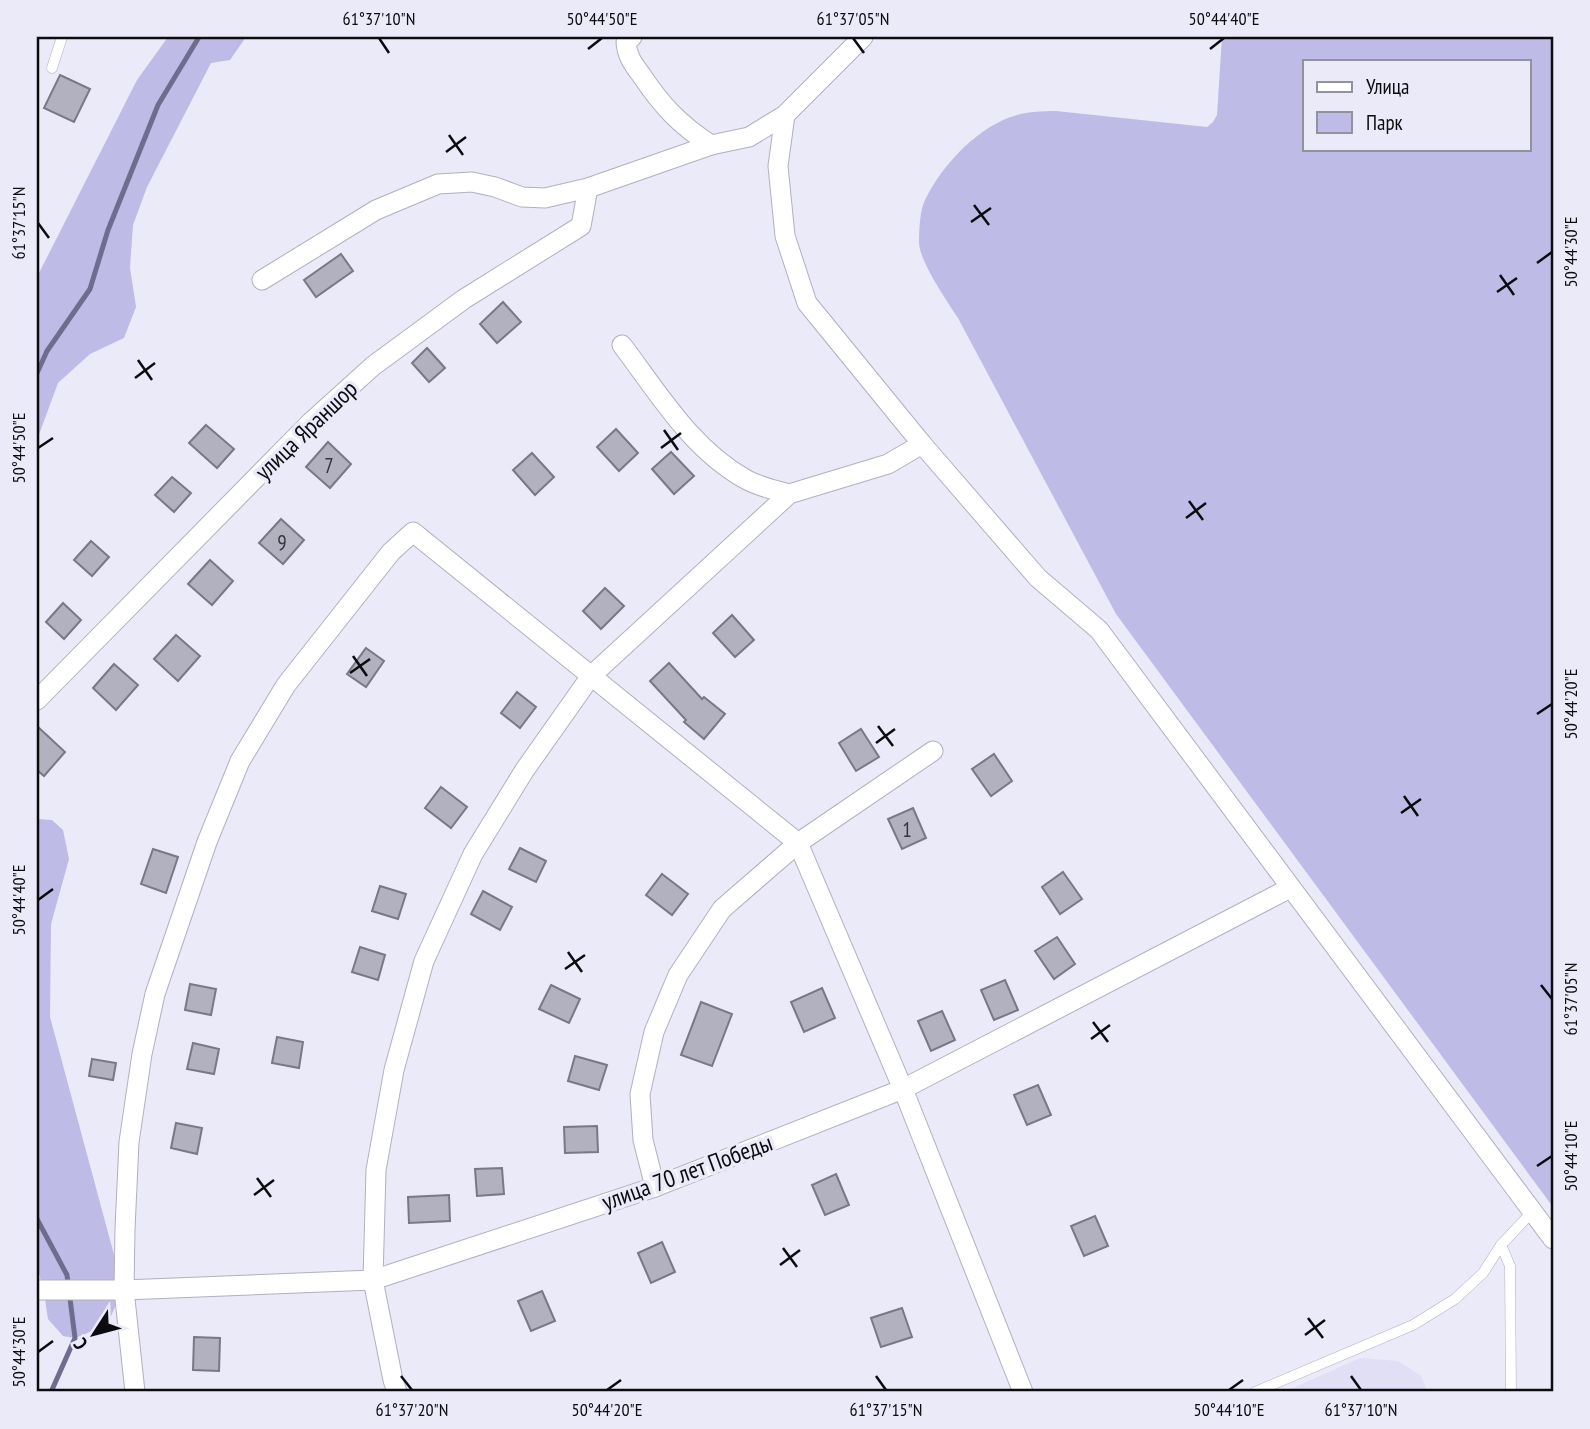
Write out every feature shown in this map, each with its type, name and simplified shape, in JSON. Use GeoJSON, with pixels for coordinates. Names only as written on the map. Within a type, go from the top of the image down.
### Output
{"type":"FeatureCollection","features":[{"type":"Feature","properties":{"kind":"street"},"geometry":{"type":"LineString","coordinates":[[632,37],[626,42],[627,54],[660,103],[687,129],[711,145]]}},
{"type":"Feature","properties":{"kind":"street"},"geometry":{"type":"LineString","coordinates":[[262,280],[376,210],[438,184],[472,182],[522,197],[545,198],[588,188],[711,145],[749,137],[785,116],[863,37]]}},
{"type":"Feature","properties":{"kind":"street"},"geometry":{"type":"LineString","coordinates":[[785,116],[778,166],[785,236],[807,303],[922,444],[1038,578],[1099,630],[1553,1239]]}},
{"type":"Feature","properties":{"kind":"street","name":"улица Яраншор"},"geometry":{"type":"LineString","coordinates":[[37,700],[311,422],[373,366],[464,299],[581,226],[588,188]]}},
{"type":"Feature","properties":{"kind":"street"},"geometry":{"type":"LineString","coordinates":[[622,345],[686,431],[723,466],[751,482],[789,494]]}},
{"type":"Feature","properties":{"kind":"street"},"geometry":{"type":"LineString","coordinates":[[397,1392],[373,1280],[376,1170],[394,1070],[424,961],[473,854],[524,771],[591,676],[789,494],[888,464],[922,444]]}},
{"type":"Feature","properties":{"kind":"street"},"geometry":{"type":"LineString","coordinates":[[135,1392],[124,1290],[129,1142],[142,1054],[155,993],[207,842],[240,761],[286,685],[391,552],[413,532],[798,844],[903,1089],[1023,1392]]}},
{"type":"Feature","properties":{"kind":"street"},"geometry":{"type":"LineString","coordinates":[[655,1186],[643,1140],[640,1094],[654,1032],[678,975],[722,909],[798,844],[933,751]]}},
{"type":"Feature","properties":{"kind":"street","name":"улица 70 лет Победы"},"geometry":{"type":"LineString","coordinates":[[37,1290],[124,1290],[373,1280],[655,1186],[903,1089],[1290,888]]}},
{"type":"Feature","properties":{"kind":"lane"},"geometry":{"type":"LineString","coordinates":[[52,68],[62,37]]}},
{"type":"Feature","properties":{"kind":"lane"},"geometry":{"type":"LineString","coordinates":[[1255,1392],[1413,1325],[1455,1299],[1483,1273],[1501,1245],[1533,1211]]}},
{"type":"Feature","properties":{"kind":"lane"},"geometry":{"type":"LineString","coordinates":[[1501,1245],[1510,1266],[1511,1278],[1511,1392]]}},
{"type":"Feature","properties":{"kind":"shaded area"},"geometry":{"type":"Polygon","coordinates":[[[1360,1358],[1398,1361],[1421,1376],[1428,1392],[1284,1392],[1360,1358]]]}},
{"type":"Feature","properties":{"kind":"green space"},"geometry":{"type":"Polygon","coordinates":[[[168,37],[246,37],[230,60],[211,63],[147,187],[133,225],[130,268],[136,307],[124,338],[90,354],[58,383],[37,440],[37,277],[137,80],[168,37]]]}},
{"type":"Feature","properties":{"kind":"green space"},"geometry":{"type":"Polygon","coordinates":[[[1222,37],[1553,37],[1553,1207],[1116,614],[958,318],[928,270],[920,250],[922,209],[940,175],[971,141],[1008,118],[1032,112],[1056,111],[1207,127],[1217,115],[1222,37]]]}},
{"type":"Feature","properties":{"kind":"green space"},"geometry":{"type":"Polygon","coordinates":[[[37,819],[52,820],[63,830],[69,859],[51,924],[50,1017],[120,1277],[115,1307],[107,1325],[75,1338],[63,1336],[48,1319],[37,1264],[37,819]]]}},
{"type":"Feature","properties":{"kind":"building"},"geometry":{"type":"Polygon","coordinates":[[[60,75],[90,89],[74,122],[44,108],[60,75]]]}},
{"type":"Feature","properties":{"kind":"building"},"geometry":{"type":"Polygon","coordinates":[[[341,254],[353,271],[316,297],[304,280],[341,254]]]}},
{"type":"Feature","properties":{"kind":"building"},"geometry":{"type":"Polygon","coordinates":[[[503,302],[521,322],[497,343],[480,324],[503,302]]]}},
{"type":"Feature","properties":{"kind":"building"},"geometry":{"type":"Polygon","coordinates":[[[427,348],[445,368],[429,382],[412,363],[427,348]]]}},
{"type":"Feature","properties":{"kind":"building"},"geometry":{"type":"Polygon","coordinates":[[[206,425],[234,449],[217,468],[189,443],[206,425]]]}},
{"type":"Feature","properties":{"kind":"building"},"geometry":{"type":"Polygon","coordinates":[[[616,429],[638,453],[619,471],[597,447],[616,429]]]}},
{"type":"Feature","properties":{"kind":"building"},"geometry":{"type":"Polygon","coordinates":[[[328,442],[351,464],[330,488],[306,467],[328,442]]]}},
{"type":"Feature","properties":{"kind":"building"},"geometry":{"type":"Polygon","coordinates":[[[671,452],[694,476],[674,494],[652,469],[671,452]]]}},
{"type":"Feature","properties":{"kind":"building"},"geometry":{"type":"Polygon","coordinates":[[[532,453],[554,477],[535,495],[513,470],[532,453]]]}},
{"type":"Feature","properties":{"kind":"building"},"geometry":{"type":"Polygon","coordinates":[[[172,477],[191,493],[174,512],[155,495],[172,477]]]}},
{"type":"Feature","properties":{"kind":"building"},"geometry":{"type":"Polygon","coordinates":[[[281,519],[304,540],[283,564],[259,543],[281,519]]]}},
{"type":"Feature","properties":{"kind":"building"},"geometry":{"type":"Polygon","coordinates":[[[91,541],[109,557],[92,576],[74,560],[91,541]]]}},
{"type":"Feature","properties":{"kind":"building"},"geometry":{"type":"Polygon","coordinates":[[[210,560],[233,581],[212,605],[188,584],[210,560]]]}},
{"type":"Feature","properties":{"kind":"building"},"geometry":{"type":"Polygon","coordinates":[[[605,588],[624,606],[601,629],[583,611],[605,588]]]}},
{"type":"Feature","properties":{"kind":"building"},"geometry":{"type":"Polygon","coordinates":[[[63,603],[81,620],[64,639],[46,622],[63,603]]]}},
{"type":"Feature","properties":{"kind":"building"},"geometry":{"type":"Polygon","coordinates":[[[732,615],[754,640],[735,657],[713,633],[732,615]]]}},
{"type":"Feature","properties":{"kind":"building"},"geometry":{"type":"Polygon","coordinates":[[[176,635],[200,656],[178,681],[154,659],[176,635]]]}},
{"type":"Feature","properties":{"kind":"building"},"geometry":{"type":"Polygon","coordinates":[[[366,648],[384,661],[366,687],[347,674],[366,648]]]}},
{"type":"Feature","properties":{"kind":"building"},"geometry":{"type":"Polygon","coordinates":[[[669,663],[702,699],[704,697],[725,714],[704,739],[684,722],[686,720],[650,681],[669,663]]]}},
{"type":"Feature","properties":{"kind":"building"},"geometry":{"type":"Polygon","coordinates":[[[114,664],[138,685],[116,710],[93,688],[114,664]]]}},
{"type":"Feature","properties":{"kind":"building"},"geometry":{"type":"Polygon","coordinates":[[[517,692],[536,707],[520,728],[501,713],[517,692]]]}},
{"type":"Feature","properties":{"kind":"building"},"geometry":{"type":"Polygon","coordinates":[[[37,726],[65,752],[44,776],[37,770],[37,726]]]}},
{"type":"Feature","properties":{"kind":"building"},"geometry":{"type":"Polygon","coordinates":[[[861,729],[879,757],[856,771],[839,743],[861,729]]]}},
{"type":"Feature","properties":{"kind":"building"},"geometry":{"type":"Polygon","coordinates":[[[994,754],[1012,781],[991,796],[972,769],[994,754]]]}},
{"type":"Feature","properties":{"kind":"building"},"geometry":{"type":"Polygon","coordinates":[[[441,787],[467,807],[451,828],[425,808],[441,787]]]}},
{"type":"Feature","properties":{"kind":"building"},"geometry":{"type":"Polygon","coordinates":[[[913,808],[926,838],[902,849],[888,819],[913,808]]]}},
{"type":"Feature","properties":{"kind":"building"},"geometry":{"type":"Polygon","coordinates":[[[520,848],[546,861],[536,882],[509,869],[520,848]]]}},
{"type":"Feature","properties":{"kind":"building"},"geometry":{"type":"Polygon","coordinates":[[[153,849],[178,857],[166,893],[141,884],[153,849]]]}},
{"type":"Feature","properties":{"kind":"building"},"geometry":{"type":"Polygon","coordinates":[[[1063,872],[1082,899],[1060,914],[1042,887],[1063,872]]]}},
{"type":"Feature","properties":{"kind":"building"},"geometry":{"type":"Polygon","coordinates":[[[662,874],[688,894],[672,915],[646,895],[662,874]]]}},
{"type":"Feature","properties":{"kind":"building"},"geometry":{"type":"Polygon","coordinates":[[[380,886],[406,894],[398,919],[372,911],[380,886]]]}},
{"type":"Feature","properties":{"kind":"building"},"geometry":{"type":"Polygon","coordinates":[[[483,891],[512,907],[500,930],[471,914],[483,891]]]}},
{"type":"Feature","properties":{"kind":"building"},"geometry":{"type":"Polygon","coordinates":[[[1057,937],[1075,964],[1054,979],[1035,951],[1057,937]]]}},
{"type":"Feature","properties":{"kind":"building"},"geometry":{"type":"Polygon","coordinates":[[[360,947],[385,955],[378,980],[352,972],[360,947]]]}},
{"type":"Feature","properties":{"kind":"building"},"geometry":{"type":"Polygon","coordinates":[[[1005,980],[1018,1010],[994,1020],[981,990],[1005,980]]]}},
{"type":"Feature","properties":{"kind":"building"},"geometry":{"type":"Polygon","coordinates":[[[190,984],[216,989],[211,1015],[185,1010],[190,984]]]}},
{"type":"Feature","properties":{"kind":"building"},"geometry":{"type":"Polygon","coordinates":[[[551,985],[580,999],[569,1023],[539,1009],[551,985]]]}},
{"type":"Feature","properties":{"kind":"building"},"geometry":{"type":"Polygon","coordinates":[[[822,988],[835,1018],[804,1032],[791,1002],[822,988]]]}},
{"type":"Feature","properties":{"kind":"building"},"geometry":{"type":"Polygon","coordinates":[[[701,1002],[732,1014],[712,1066],[681,1055],[701,1002]]]}},
{"type":"Feature","properties":{"kind":"building"},"geometry":{"type":"Polygon","coordinates":[[[942,1011],[955,1040],[931,1051],[918,1021],[942,1011]]]}},
{"type":"Feature","properties":{"kind":"building"},"geometry":{"type":"Polygon","coordinates":[[[277,1037],[303,1042],[299,1068],[272,1063],[277,1037]]]}},
{"type":"Feature","properties":{"kind":"building"},"geometry":{"type":"Polygon","coordinates":[[[193,1043],[219,1049],[214,1074],[187,1069],[193,1043]]]}},
{"type":"Feature","properties":{"kind":"building"},"geometry":{"type":"Polygon","coordinates":[[[575,1056],[607,1065],[599,1090],[568,1081],[575,1056]]]}},
{"type":"Feature","properties":{"kind":"building"},"geometry":{"type":"Polygon","coordinates":[[[92,1059],[116,1063],[113,1080],[89,1076],[92,1059]]]}},
{"type":"Feature","properties":{"kind":"building"},"geometry":{"type":"Polygon","coordinates":[[[1038,1085],[1051,1115],[1027,1125],[1014,1095],[1038,1085]]]}},
{"type":"Feature","properties":{"kind":"building"},"geometry":{"type":"Polygon","coordinates":[[[176,1123],[202,1128],[197,1154],[171,1148],[176,1123]]]}},
{"type":"Feature","properties":{"kind":"building"},"geometry":{"type":"Polygon","coordinates":[[[597,1126],[598,1152],[565,1153],[564,1127],[597,1126]]]}},
{"type":"Feature","properties":{"kind":"building"},"geometry":{"type":"Polygon","coordinates":[[[502,1168],[504,1194],[477,1196],[475,1169],[502,1168]]]}},
{"type":"Feature","properties":{"kind":"building"},"geometry":{"type":"Polygon","coordinates":[[[836,1174],[849,1205],[825,1215],[812,1185],[836,1174]]]}},
{"type":"Feature","properties":{"kind":"building"},"geometry":{"type":"Polygon","coordinates":[[[449,1195],[450,1221],[409,1223],[408,1197],[449,1195]]]}},
{"type":"Feature","properties":{"kind":"building"},"geometry":{"type":"Polygon","coordinates":[[[1095,1216],[1108,1246],[1084,1256],[1071,1226],[1095,1216]]]}},
{"type":"Feature","properties":{"kind":"building"},"geometry":{"type":"Polygon","coordinates":[[[662,1242],[675,1272],[651,1283],[638,1253],[662,1242]]]}},
{"type":"Feature","properties":{"kind":"building"},"geometry":{"type":"Polygon","coordinates":[[[542,1291],[555,1321],[531,1331],[518,1301],[542,1291]]]}},
{"type":"Feature","properties":{"kind":"building"},"geometry":{"type":"Polygon","coordinates":[[[902,1308],[912,1337],[881,1347],[871,1318],[902,1308]]]}},
{"type":"Feature","properties":{"kind":"building"},"geometry":{"type":"Polygon","coordinates":[[[194,1337],[220,1338],[219,1371],[193,1370],[194,1337]]]}},
{"type":"Feature","properties":{"kind":"waterway"},"geometry":{"type":"LineString","coordinates":[[37,373],[47,351],[90,289],[108,230],[158,105],[199,37]]}},
{"type":"Feature","properties":{"kind":"waterway"},"geometry":{"type":"LineString","coordinates":[[37,1219],[67,1275],[75,1338],[51,1392]]}}]}
